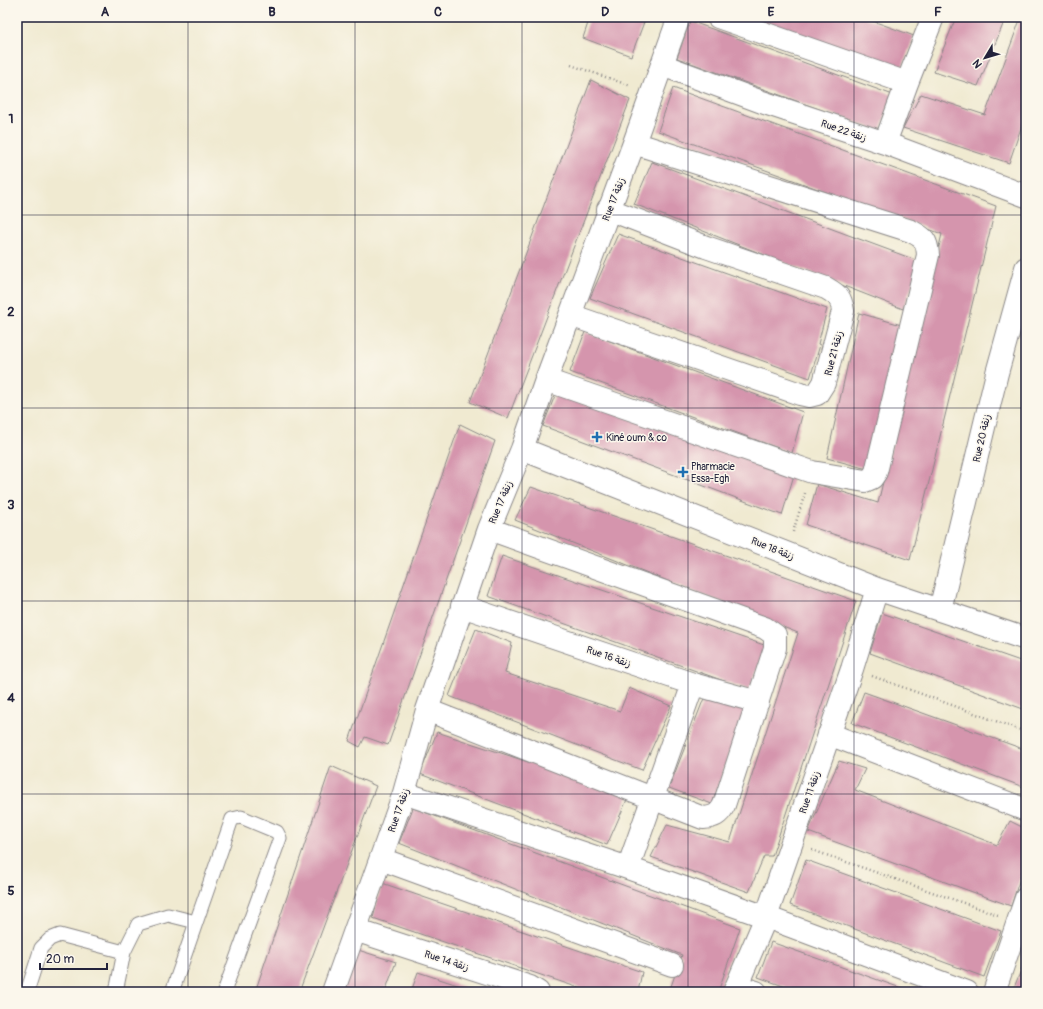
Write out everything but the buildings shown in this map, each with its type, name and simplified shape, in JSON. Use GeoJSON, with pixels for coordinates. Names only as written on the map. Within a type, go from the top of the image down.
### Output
{"type":"FeatureCollection","features":[{"type":"Feature","properties":{"kind":"street","name":"Rue 17 زنقة"},"geometry":{"type":"LineString","coordinates":[[333,992],[404,793],[428,710],[489,529],[522,449],[679,17]]}},
{"type":"Feature","properties":{"kind":"street"},"geometry":{"type":"LineString","coordinates":[[718,17],[907,83]]}},
{"type":"Feature","properties":{"kind":"street"},"geometry":{"type":"LineString","coordinates":[[885,144],[907,83],[927,19]]}},
{"type":"Feature","properties":{"kind":"street","name":"Rue 22 زنقة"},"geometry":{"type":"LineString","coordinates":[[662,65],[1026,196]]}},
{"type":"Feature","properties":{"kind":"street"},"geometry":{"type":"LineString","coordinates":[[546,380],[812,472],[865,481],[872,478],[876,472],[928,255],[928,244],[920,236],[911,231],[634,143]]}},
{"type":"Feature","properties":{"kind":"street","name":"Rue 21 زنقة"},"geometry":{"type":"LineString","coordinates":[[570,315],[800,394],[809,396],[817,394],[824,383],[843,311],[841,299],[834,293],[826,288],[706,247],[608,209]]}},
{"type":"Feature","properties":{"kind":"street","name":"Rue 20 زنقة"},"geometry":{"type":"LineString","coordinates":[[940,610],[997,373],[1026,268]]}},
{"type":"Feature","properties":{"kind":"street","name":"Rue 18 زنقة"},"geometry":{"type":"LineString","coordinates":[[522,449],[877,589],[1026,639]]}},
{"type":"Feature","properties":{"kind":"street"},"geometry":{"type":"LineString","coordinates":[[428,710],[704,818],[717,815],[724,805],[775,648],[775,635],[770,630],[489,529]]}},
{"type":"Feature","properties":{"kind":"street","name":"Rue 11 زنقة"},"geometry":{"type":"LineString","coordinates":[[742,990],[791,843],[852,669],[877,589]]}},
{"type":"Feature","properties":{"kind":"street","name":"Rue 16 زنقة"},"geometry":{"type":"LineString","coordinates":[[462,606],[693,684],[758,702]]}},
{"type":"Feature","properties":{"kind":"street"},"geometry":{"type":"LineString","coordinates":[[628,868],[693,684]]}},
{"type":"Feature","properties":{"kind":"street"},"geometry":{"type":"LineString","coordinates":[[829,734],[1026,810]]}},
{"type":"Feature","properties":{"kind":"street"},"geometry":{"type":"LineString","coordinates":[[404,793],[628,868],[766,917],[967,992]]}},
{"type":"Feature","properties":{"kind":"street"},"geometry":{"type":"LineString","coordinates":[[380,859],[672,965]]}},
{"type":"Feature","properties":{"kind":"street"},"geometry":{"type":"LineString","coordinates":[[994,992],[1026,898]]}},
{"type":"Feature","properties":{"kind":"street","name":"Rue 14 زنقة"},"geometry":{"type":"LineString","coordinates":[[355,930],[530,987],[538,992]]}},
{"type":"Feature","properties":{"kind":"lane"},"geometry":{"type":"LineString","coordinates":[[172,992],[232,819],[241,817],[277,832],[280,838],[224,992]]}},
{"type":"Feature","properties":{"kind":"lane"},"geometry":{"type":"LineString","coordinates":[[116,992],[124,952],[138,924],[168,915],[196,922]]}},
{"type":"Feature","properties":{"kind":"lane"},"geometry":{"type":"LineString","coordinates":[[27,992],[42,948],[50,939],[60,935],[124,952]]}},
{"type":"Feature","properties":{"kind":"path"},"geometry":{"type":"LineString","coordinates":[[571,65],[652,93]]}},
{"type":"Feature","properties":{"kind":"path"},"geometry":{"type":"LineString","coordinates":[[787,554],[812,472]]}},
{"type":"Feature","properties":{"kind":"path"},"geometry":{"type":"LineString","coordinates":[[852,669],[1026,732]]}},
{"type":"Feature","properties":{"kind":"path"},"geometry":{"type":"LineString","coordinates":[[791,843],[1017,922]]}},
{"type":"Feature","properties":{"kind":"place","name":"Kiné oum & co"},"geometry":{"type":"Point","coordinates":[597,437]}},
{"type":"Feature","properties":{"kind":"place","name":"Pharmacie Essa-Egh"},"geometry":{"type":"Point","coordinates":[683,472]}}]}
